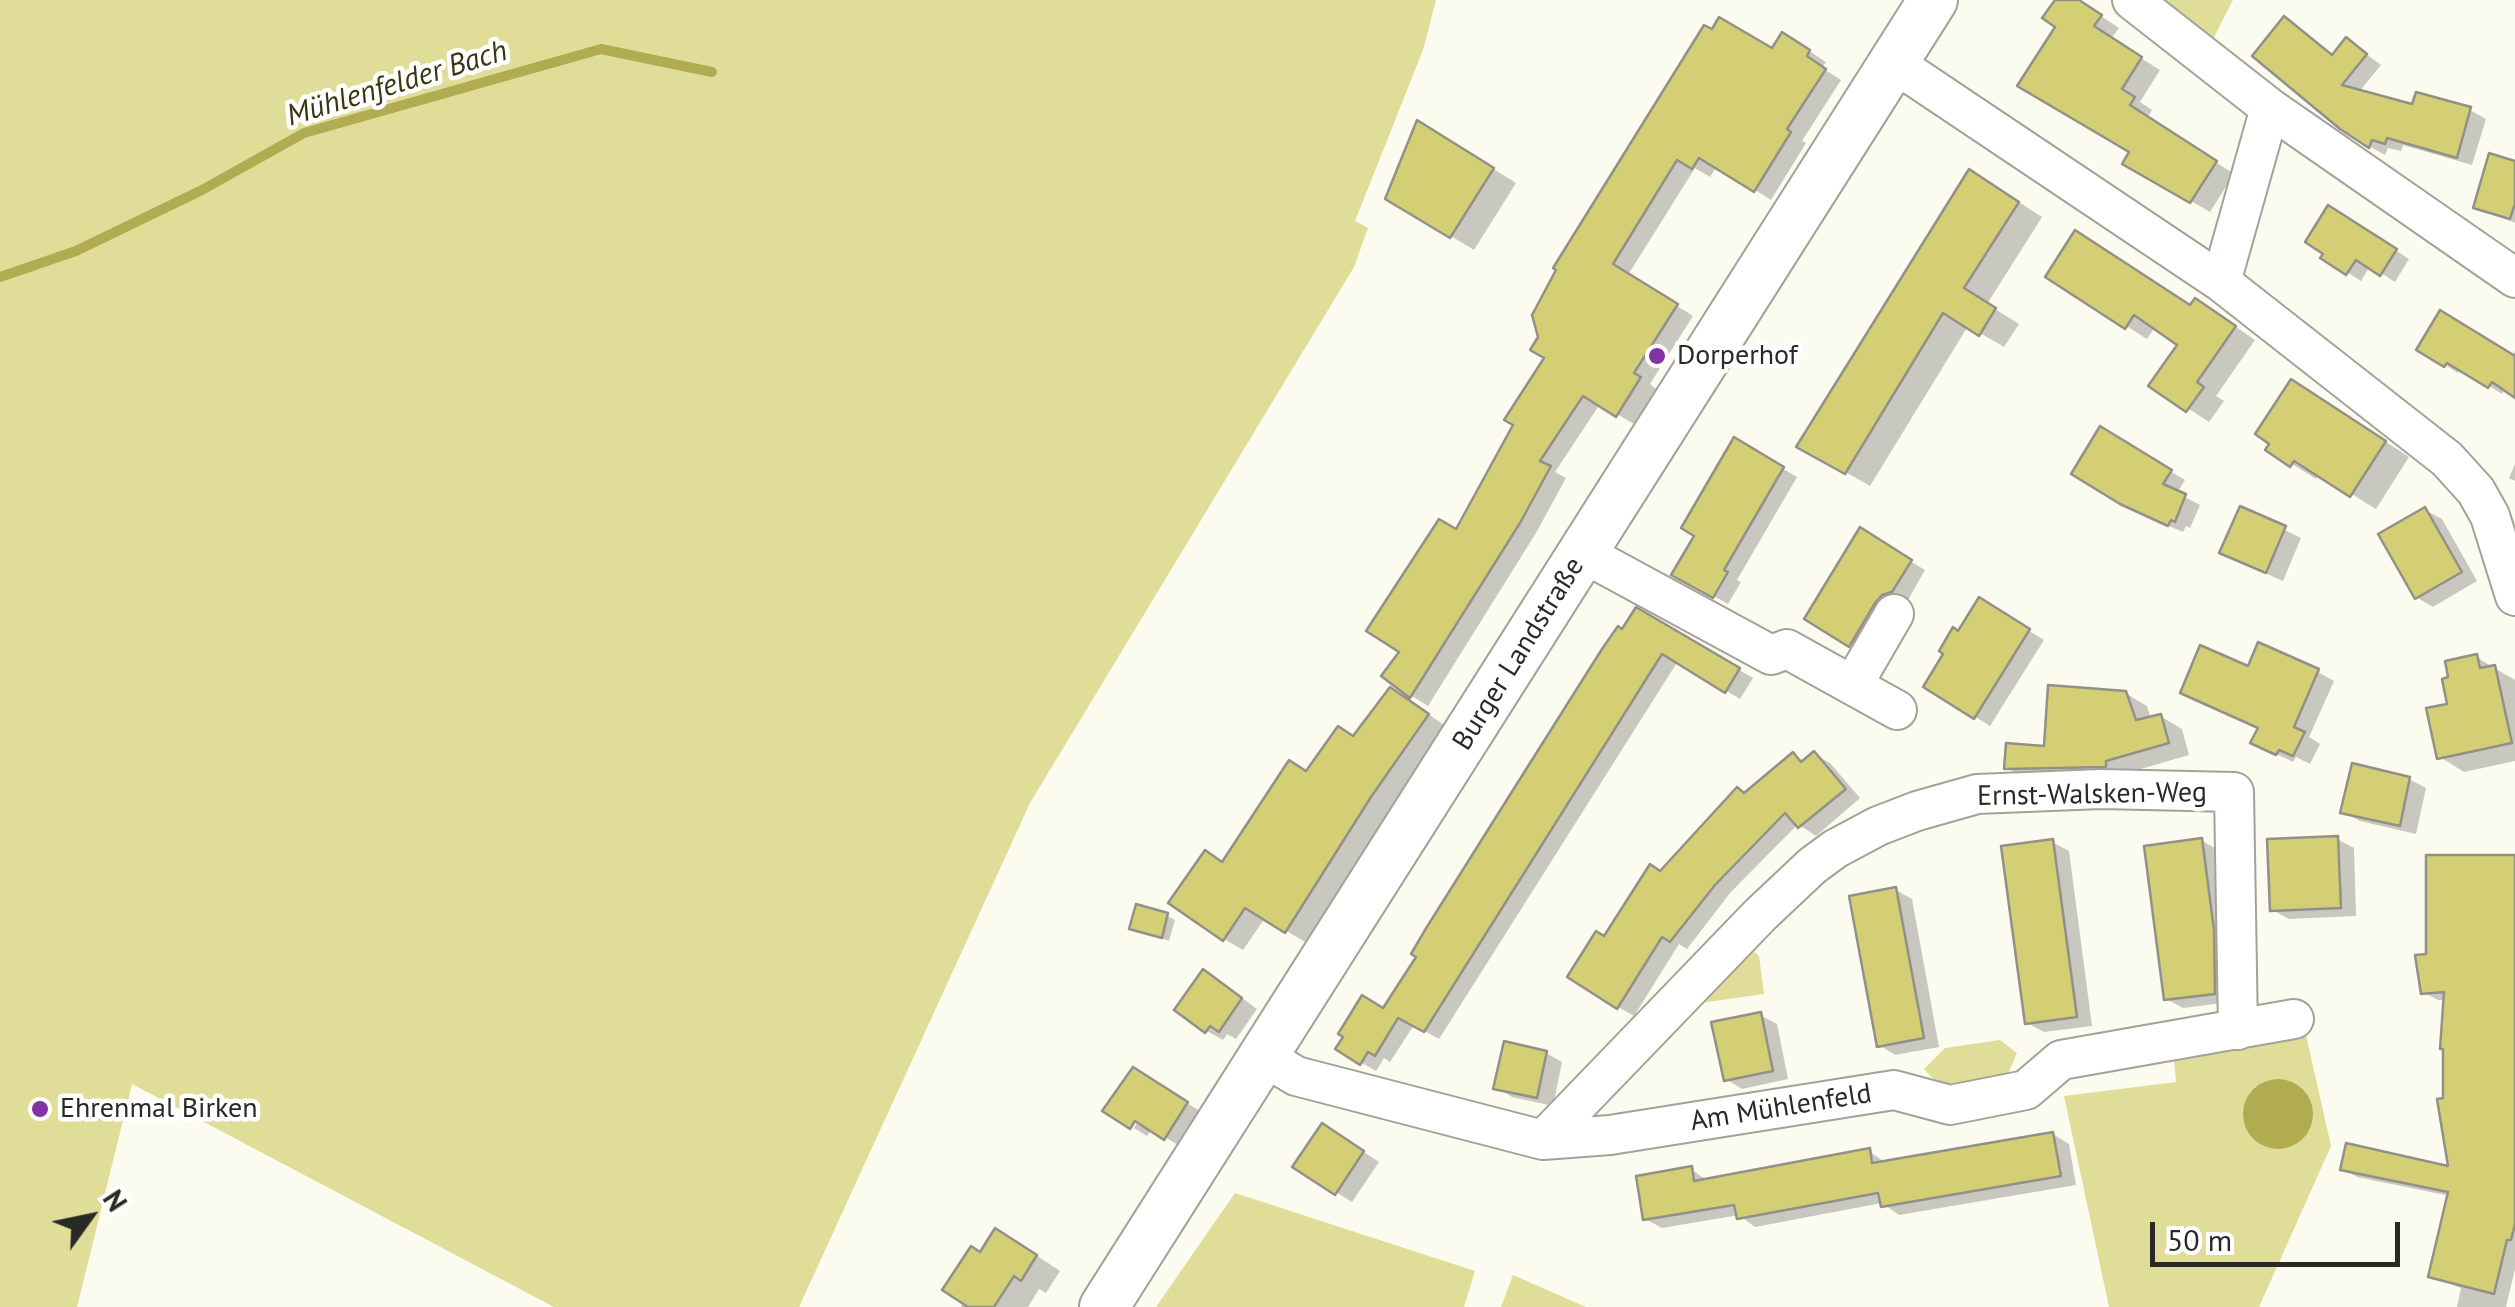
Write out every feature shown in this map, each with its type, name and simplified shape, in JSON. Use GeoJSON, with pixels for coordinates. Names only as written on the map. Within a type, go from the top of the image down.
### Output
{"type":"FeatureCollection","features":[{"type":"Feature","properties":{"kind":"main road","name":"Burger Landstraße"},"geometry":{"type":"LineString","coordinates":[[1104,1307],[1933,0]]}},
{"type":"Feature","properties":{"kind":"street"},"geometry":{"type":"LineString","coordinates":[[2132,0],[2270,108],[2515,278]]}},
{"type":"Feature","properties":{"kind":"street"},"geometry":{"type":"LineString","coordinates":[[1894,63],[2221,282],[2464,475],[2490,516],[2515,596]]}},
{"type":"Feature","properties":{"kind":"street"},"geometry":{"type":"LineString","coordinates":[[2221,282],[2270,108]]}},
{"type":"Feature","properties":{"kind":"street"},"geometry":{"type":"LineString","coordinates":[[1583,553],[1771,655],[1786,649],[1898,710]]}},
{"type":"Feature","properties":{"kind":"street"},"geometry":{"type":"LineString","coordinates":[[1854,683],[1894,614]]}},
{"type":"Feature","properties":{"kind":"street","name":"Ernst-Walsken-Weg"},"geometry":{"type":"LineString","coordinates":[[1543,1140],[1812,866],[1878,826],[1917,810],[1978,794],[2102,789],[2234,792],[2238,1030]]}},
{"type":"Feature","properties":{"kind":"street","name":"Am Mühlenfeld"},"geometry":{"type":"LineString","coordinates":[[1266,1056],[1296,1076],[1543,1140],[1610,1135],[1894,1090],[1950,1105],[2026,1090],[2061,1060],[2294,1019]]}},
{"type":"Feature","properties":{"kind":"shaded area"},"geometry":{"type":"Polygon","coordinates":[[[0,0],[1436,0],[1423,50],[1355,221],[1368,228],[1354,267],[1030,803],[799,1307],[554,1307],[132,1084],[77,1307],[0,1307],[0,0]]]}},
{"type":"Feature","properties":{"kind":"shaded area"},"geometry":{"type":"Polygon","coordinates":[[[2156,0],[2233,0],[2211,43],[2156,0]]]}},
{"type":"Feature","properties":{"kind":"shaded area"},"geometry":{"type":"Polygon","coordinates":[[[1748,946],[1759,956],[1764,994],[1693,1004],[1748,946]]]}},
{"type":"Feature","properties":{"kind":"shaded area"},"geometry":{"type":"Polygon","coordinates":[[[2306,1035],[2331,1146],[2259,1307],[2109,1307],[2064,1096],[2176,1082],[2174,1059],[2306,1035]]]}},
{"type":"Feature","properties":{"kind":"shaded area"},"geometry":{"type":"Polygon","coordinates":[[[2000,1040],[2017,1053],[2006,1079],[1946,1092],[1924,1069],[1945,1048],[2000,1040]]]}},
{"type":"Feature","properties":{"kind":"shaded area"},"geometry":{"type":"Polygon","coordinates":[[[2278,1079],[2292,1081],[2303,1089],[2311,1100],[2311,1128],[2303,1139],[2292,1147],[2278,1149],[2264,1147],[2253,1139],[2245,1128],[2243,1114],[2245,1100],[2253,1089],[2264,1081],[2278,1079]]]}},
{"type":"Feature","properties":{"kind":"shaded area"},"geometry":{"type":"Polygon","coordinates":[[[1235,1193],[1475,1271],[1464,1307],[1156,1307],[1235,1193]]]}},
{"type":"Feature","properties":{"kind":"shaded area"},"geometry":{"type":"Polygon","coordinates":[[[1513,1275],[1586,1307],[1501,1307],[1513,1275]]]}},
{"type":"Feature","properties":{"kind":"building"},"geometry":{"type":"Polygon","coordinates":[[[2055,0],[2079,0],[2102,15],[2094,26],[2142,57],[2122,89],[2135,97],[2130,105],[2217,161],[2190,203],[2122,164],[2129,152],[2017,86],[2055,27],[2042,18],[2055,0]]]}},
{"type":"Feature","properties":{"kind":"building"},"geometry":{"type":"Polygon","coordinates":[[[2284,16],[2332,55],[2346,37],[2367,54],[2342,85],[2412,104],[2416,92],[2471,107],[2457,158],[2387,138],[2385,144],[2372,140],[2369,148],[2340,129],[2252,56],[2284,16]]]}},
{"type":"Feature","properties":{"kind":"building"},"geometry":{"type":"Polygon","coordinates":[[[1719,17],[1772,48],[1782,32],[1810,50],[1807,56],[1826,69],[1787,129],[1791,132],[1754,192],[1699,158],[1692,169],[1677,160],[1613,264],[1678,304],[1634,373],[1641,377],[1616,417],[1583,396],[1540,461],[1551,466],[1520,523],[1410,698],[1381,676],[1399,652],[1366,631],[1439,519],[1456,529],[1513,425],[1504,420],[1544,358],[1530,350],[1538,337],[1532,315],[1556,270],[1553,268],[1704,25],[1712,29],[1719,17]]]}},
{"type":"Feature","properties":{"kind":"building"},"geometry":{"type":"Polygon","coordinates":[[[1417,120],[1494,168],[1450,238],[1385,199],[1417,120]]]}},
{"type":"Feature","properties":{"kind":"building"},"geometry":{"type":"Polygon","coordinates":[[[2489,153],[2515,161],[2515,203],[2510,219],[2473,208],[2489,153]]]}},
{"type":"Feature","properties":{"kind":"building"},"geometry":{"type":"Polygon","coordinates":[[[1969,169],[2019,202],[1964,288],[1996,308],[1979,336],[1943,313],[1845,474],[1796,447],[1969,169]]]}},
{"type":"Feature","properties":{"kind":"building"},"geometry":{"type":"Polygon","coordinates":[[[2328,205],[2397,249],[2380,276],[2356,260],[2346,275],[2320,258],[2323,254],[2305,242],[2328,205]]]}},
{"type":"Feature","properties":{"kind":"building"},"geometry":{"type":"Polygon","coordinates":[[[2075,230],[2190,305],[2195,298],[2236,326],[2197,382],[2204,387],[2186,412],[2148,386],[2177,345],[2134,315],[2125,329],[2045,277],[2075,230]]]}},
{"type":"Feature","properties":{"kind":"building"},"geometry":{"type":"Polygon","coordinates":[[[2440,310],[2515,356],[2515,398],[2492,382],[2488,388],[2416,350],[2440,310]]]}},
{"type":"Feature","properties":{"kind":"building"},"geometry":{"type":"Polygon","coordinates":[[[2291,379],[2386,441],[2350,497],[2294,461],[2290,467],[2265,450],[2269,444],[2255,434],[2291,379]]]}},
{"type":"Feature","properties":{"kind":"building"},"geometry":{"type":"Polygon","coordinates":[[[2100,426],[2172,470],[2163,484],[2186,494],[2175,522],[2171,520],[2168,526],[2120,504],[2071,474],[2100,426]]]}},
{"type":"Feature","properties":{"kind":"building"},"geometry":{"type":"Polygon","coordinates":[[[1734,437],[1784,467],[1724,570],[1728,572],[1713,598],[1671,575],[1694,536],[1681,528],[1734,437]]]}},
{"type":"Feature","properties":{"kind":"building"},"geometry":{"type":"Polygon","coordinates":[[[2240,506],[2286,526],[2266,573],[2219,553],[2240,506]]]}},
{"type":"Feature","properties":{"kind":"building"},"geometry":{"type":"Polygon","coordinates":[[[2425,507],[2462,572],[2415,599],[2378,534],[2425,507]]]}},
{"type":"Feature","properties":{"kind":"building"},"geometry":{"type":"Polygon","coordinates":[[[1860,527],[1912,560],[1892,592],[1875,603],[1849,647],[1804,619],[1860,527]]]}},
{"type":"Feature","properties":{"kind":"building"},"geometry":{"type":"Polygon","coordinates":[[[1979,597],[2030,629],[1974,719],[1923,687],[1943,654],[1939,651],[1953,627],[1958,631],[1979,597]]]}},
{"type":"Feature","properties":{"kind":"building"},"geometry":{"type":"Polygon","coordinates":[[[1636,607],[1740,668],[1725,693],[1662,654],[1424,1032],[1398,1018],[1375,1056],[1368,1052],[1360,1065],[1335,1049],[1343,1037],[1338,1034],[1362,995],[1383,1008],[1416,957],[1411,954],[1425,930],[1513,790],[1602,649],[1636,607]]]}},
{"type":"Feature","properties":{"kind":"building"},"geometry":{"type":"Polygon","coordinates":[[[2258,642],[2319,669],[2294,727],[2305,732],[2293,756],[2279,750],[2276,755],[2250,743],[2258,728],[2180,693],[2200,645],[2248,666],[2258,642]]]}},
{"type":"Feature","properties":{"kind":"building"},"geometry":{"type":"Polygon","coordinates":[[[2477,654],[2480,668],[2495,665],[2512,743],[2437,759],[2426,708],[2447,704],[2442,679],[2448,677],[2445,661],[2477,654]]]}},
{"type":"Feature","properties":{"kind":"building"},"geometry":{"type":"Polygon","coordinates":[[[2048,685],[2126,691],[2136,720],[2161,714],[2169,743],[2106,761],[2106,767],[2004,769],[2006,743],[2044,746],[2048,685]]]}},
{"type":"Feature","properties":{"kind":"building"},"geometry":{"type":"Polygon","coordinates":[[[1390,687],[1429,714],[1285,933],[1245,908],[1223,941],[1168,903],[1205,850],[1222,862],[1289,760],[1306,771],[1338,726],[1353,736],[1390,687]]]}},
{"type":"Feature","properties":{"kind":"building"},"geometry":{"type":"Polygon","coordinates":[[[1814,751],[1846,789],[1798,828],[1785,813],[1715,885],[1670,942],[1662,937],[1617,1009],[1567,977],[1596,931],[1604,936],[1650,864],[1660,871],[1737,787],[1744,793],[1793,752],[1801,762],[1814,751]]]}},
{"type":"Feature","properties":{"kind":"building"},"geometry":{"type":"Polygon","coordinates":[[[2352,763],[2410,777],[2400,826],[2340,813],[2352,763]]]}},
{"type":"Feature","properties":{"kind":"building"},"geometry":{"type":"Polygon","coordinates":[[[2338,836],[2341,908],[2270,911],[2267,839],[2338,836]]]}},
{"type":"Feature","properties":{"kind":"building"},"geometry":{"type":"Polygon","coordinates":[[[2202,838],[2214,930],[2215,994],[2164,1000],[2144,846],[2202,838]]]}},
{"type":"Feature","properties":{"kind":"building"},"geometry":{"type":"Polygon","coordinates":[[[2053,839],[2077,1017],[2025,1024],[2001,846],[2053,839]]]}},
{"type":"Feature","properties":{"kind":"building"},"geometry":{"type":"Polygon","coordinates":[[[2426,855],[2515,855],[2515,1224],[2511,1240],[2507,1240],[2494,1294],[2428,1277],[2448,1192],[2340,1170],[2346,1143],[2448,1166],[2437,1099],[2443,1098],[2440,1049],[2444,992],[2421,994],[2415,955],[2426,954],[2426,855]]]}},
{"type":"Feature","properties":{"kind":"building"},"geometry":{"type":"Polygon","coordinates":[[[1896,887],[1924,1038],[1877,1047],[1849,896],[1896,887]]]}},
{"type":"Feature","properties":{"kind":"building"},"geometry":{"type":"Polygon","coordinates":[[[1136,904],[1168,913],[1162,938],[1129,929],[1136,904]]]}},
{"type":"Feature","properties":{"kind":"building"},"geometry":{"type":"Polygon","coordinates":[[[1203,969],[1242,998],[1219,1032],[1210,1026],[1205,1033],[1174,1010],[1203,969]]]}},
{"type":"Feature","properties":{"kind":"building"},"geometry":{"type":"Polygon","coordinates":[[[1761,1012],[1773,1071],[1724,1081],[1711,1022],[1761,1012]]]}},
{"type":"Feature","properties":{"kind":"building"},"geometry":{"type":"Polygon","coordinates":[[[1504,1041],[1547,1051],[1537,1098],[1493,1089],[1504,1041]]]}},
{"type":"Feature","properties":{"kind":"building"},"geometry":{"type":"Polygon","coordinates":[[[1133,1067],[1188,1102],[1164,1140],[1135,1121],[1130,1129],[1102,1111],[1133,1067]]]}},
{"type":"Feature","properties":{"kind":"building"},"geometry":{"type":"Polygon","coordinates":[[[1322,1123],[1364,1151],[1335,1195],[1292,1167],[1322,1123]]]}},
{"type":"Feature","properties":{"kind":"building"},"geometry":{"type":"Polygon","coordinates":[[[2053,1132],[2061,1176],[1881,1207],[1878,1193],[1737,1219],[1734,1205],[1643,1220],[1636,1176],[1692,1166],[1694,1181],[1870,1148],[1872,1163],[2053,1132]]]}},
{"type":"Feature","properties":{"kind":"building"},"geometry":{"type":"Polygon","coordinates":[[[995,1228],[1037,1255],[1021,1281],[1014,1276],[994,1307],[968,1307],[942,1290],[971,1246],[980,1252],[995,1228]]]}},
{"type":"Feature","properties":{"kind":"waterway","name":"Mühlenfelder Bach"},"geometry":{"type":"LineString","coordinates":[[0,277],[76,251],[202,190],[304,133],[601,49],[712,72]]}},
{"type":"Feature","properties":{"kind":"place","name":"Dorperhof"},"geometry":{"type":"Point","coordinates":[1657,356]}},
{"type":"Feature","properties":{"kind":"place","name":"Ehrenmal Birken"},"geometry":{"type":"Point","coordinates":[40,1109]}}]}
